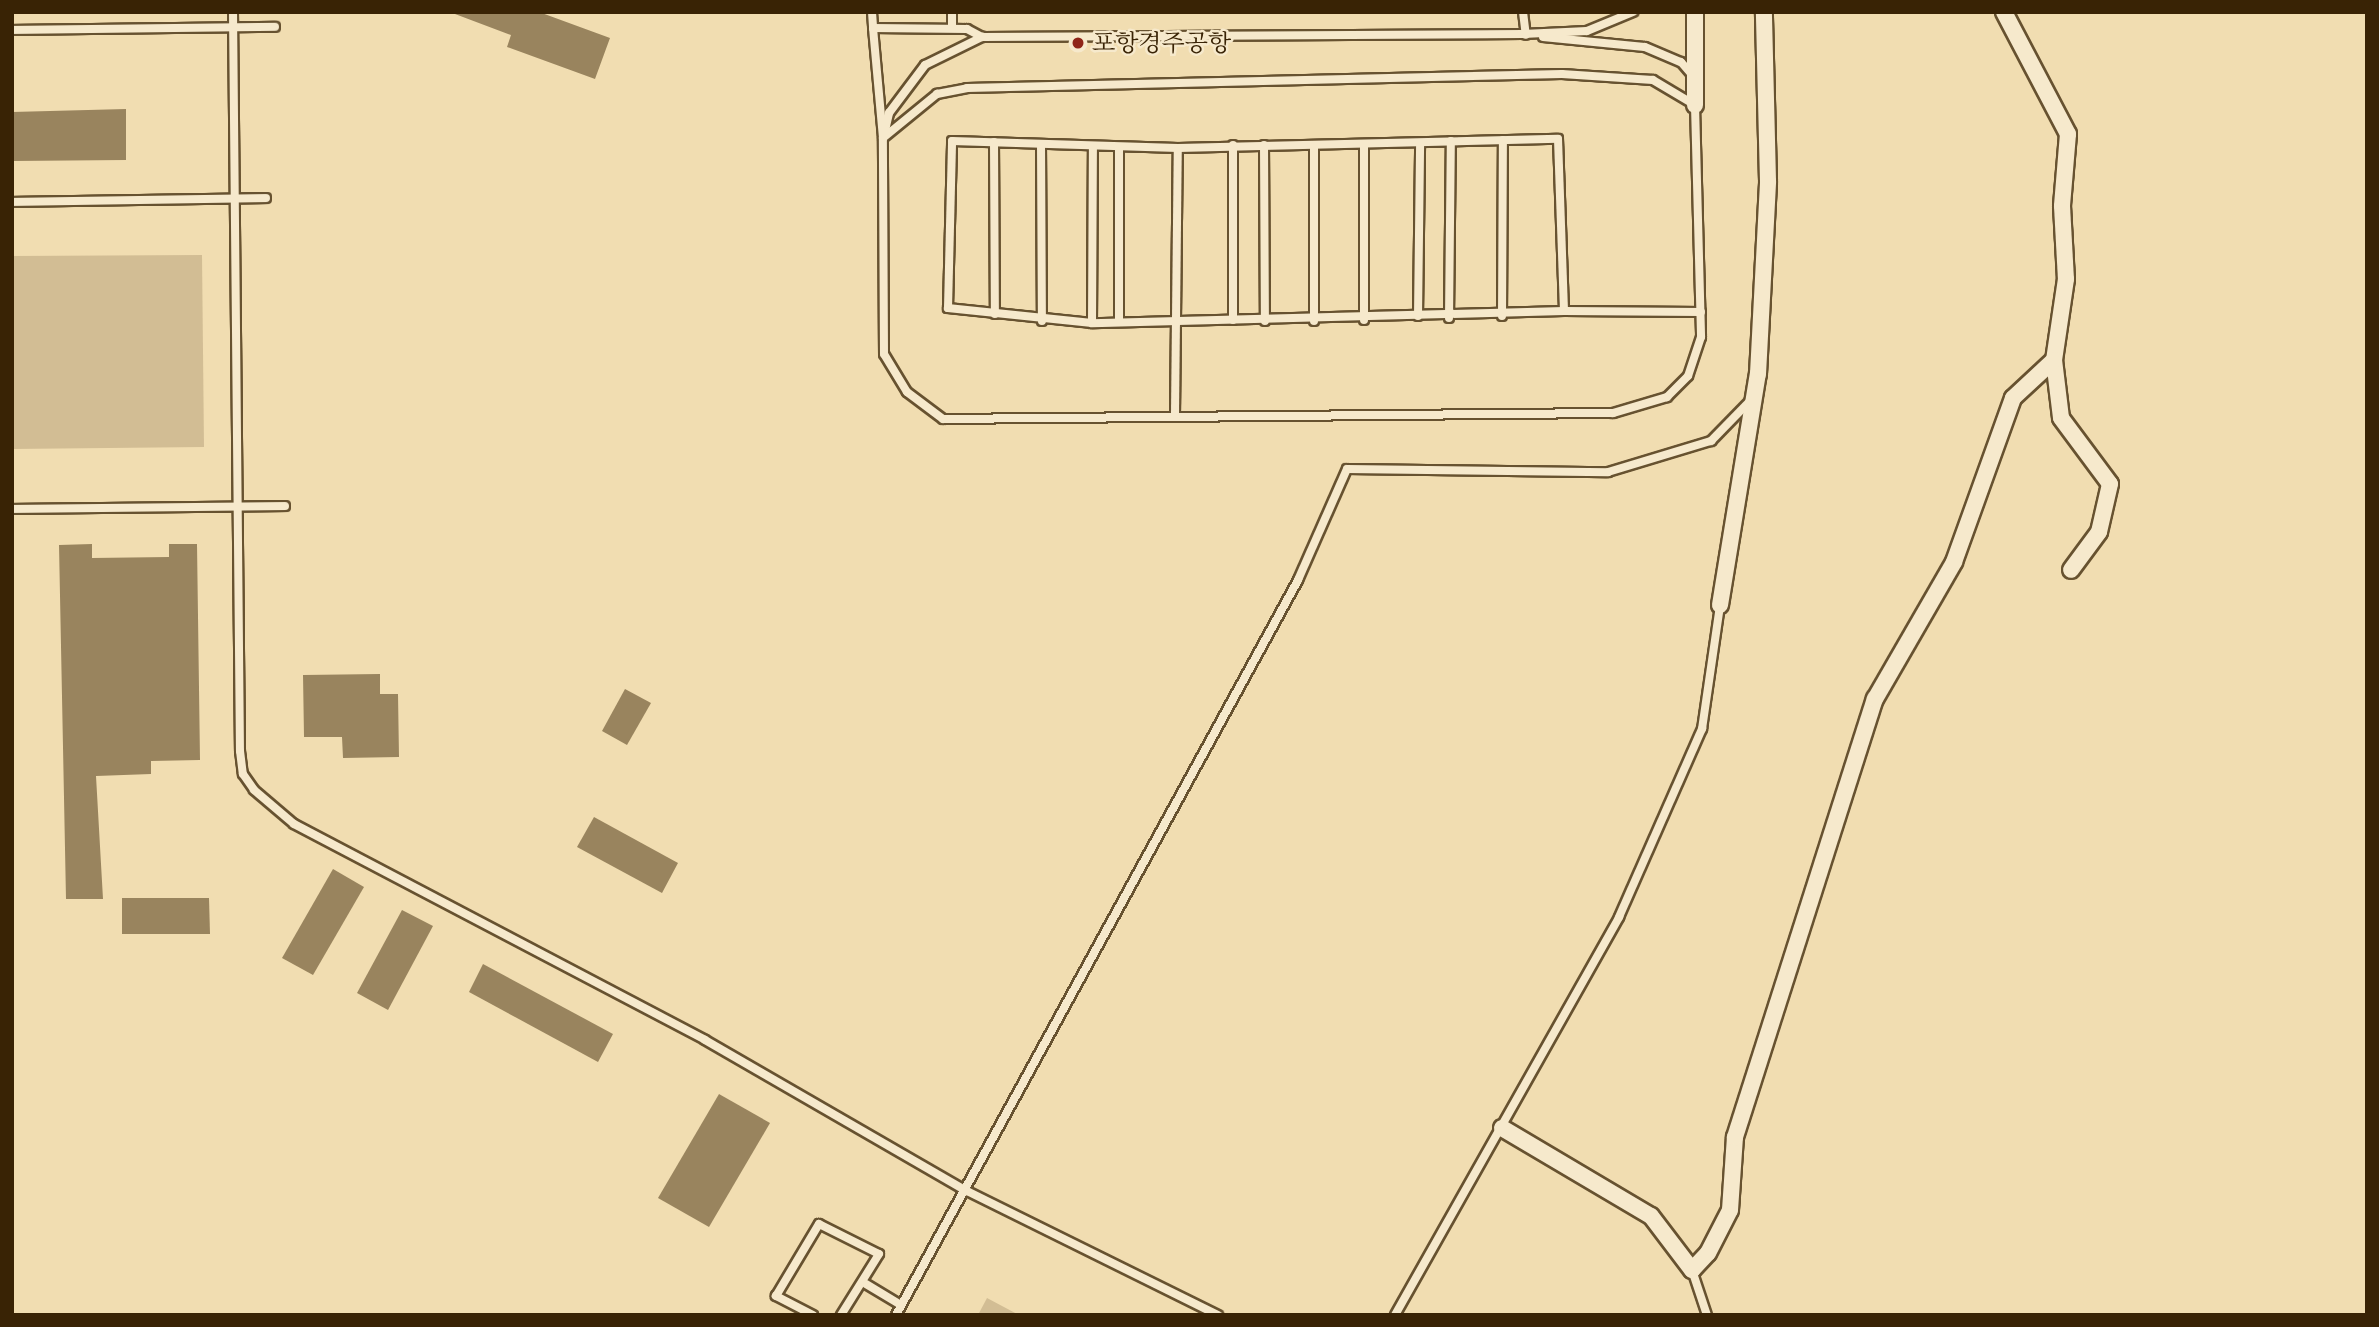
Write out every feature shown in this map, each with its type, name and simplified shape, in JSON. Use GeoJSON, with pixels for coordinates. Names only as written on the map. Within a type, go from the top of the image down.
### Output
{"type":"FeatureCollection","features":[{"type":"Feature","properties":{"kind":"street"},"geometry":{"type":"LineString","coordinates":[[1695,12],[1695,105]]}},
{"type":"Feature","properties":{"kind":"street"},"geometry":{"type":"LineString","coordinates":[[1720,605],[1755,396],[1768,181],[1763,12]]}},
{"type":"Feature","properties":{"kind":"street"},"geometry":{"type":"LineString","coordinates":[[2004,12],[2068,134],[2062,206],[2066,279],[2054,360],[2061,418],[2110,484],[2099,533],[2071,570]]}},
{"type":"Feature","properties":{"kind":"street"},"geometry":{"type":"LineString","coordinates":[[1502,1128],[1651,1216],[1692,1270],[1730,1210],[1735,1137],[1875,699],[1954,562],[2013,398],[2054,360]]}},
{"type":"Feature","properties":{"kind":"lane"},"geometry":{"type":"LineString","coordinates":[[233,12],[240,751],[243,774],[263,801],[294,824],[705,1040],[967,1191],[1218,1315]]}},
{"type":"Feature","properties":{"kind":"lane"},"geometry":{"type":"LineString","coordinates":[[872,12],[883,138],[884,354],[907,392],[943,419],[1637,410],[1667,397],[1689,376],[1701,337],[1695,105],[1653,80],[1562,74],[967,89],[937,94],[883,138]]}},
{"type":"Feature","properties":{"kind":"lane"},"geometry":{"type":"LineString","coordinates":[[952,12],[952,28]]}},
{"type":"Feature","properties":{"kind":"lane"},"geometry":{"type":"LineString","coordinates":[[1523,12],[1524,34]]}},
{"type":"Feature","properties":{"kind":"lane"},"geometry":{"type":"LineString","coordinates":[[873,28],[952,28],[982,37],[1524,34],[1587,30],[1633,12]]}},
{"type":"Feature","properties":{"kind":"lane"},"geometry":{"type":"LineString","coordinates":[[12,30],[275,27]]}},
{"type":"Feature","properties":{"kind":"lane"},"geometry":{"type":"LineString","coordinates":[[1524,34],[1645,47],[1681,62],[1695,78]]}},
{"type":"Feature","properties":{"kind":"lane"},"geometry":{"type":"LineString","coordinates":[[883,138],[889,113],[925,65],[982,37]]}},
{"type":"Feature","properties":{"kind":"lane"},"geometry":{"type":"LineString","coordinates":[[1564,311],[1558,139],[1178,148],[952,141],[948,308],[1042,321],[1092,323],[1364,320],[1418,316],[1449,318],[1564,311],[1701,312]]}},
{"type":"Feature","properties":{"kind":"lane"},"geometry":{"type":"LineString","coordinates":[[1502,316],[1503,140]]}},
{"type":"Feature","properties":{"kind":"lane"},"geometry":{"type":"LineString","coordinates":[[1449,318],[1451,141]]}},
{"type":"Feature","properties":{"kind":"lane"},"geometry":{"type":"LineString","coordinates":[[994,142],[995,314]]}},
{"type":"Feature","properties":{"kind":"lane"},"geometry":{"type":"LineString","coordinates":[[1041,144],[1042,321]]}},
{"type":"Feature","properties":{"kind":"lane"},"geometry":{"type":"LineString","coordinates":[[1364,144],[1364,320]]}},
{"type":"Feature","properties":{"kind":"lane"},"geometry":{"type":"LineString","coordinates":[[1418,316],[1420,144]]}},
{"type":"Feature","properties":{"kind":"lane"},"geometry":{"type":"LineString","coordinates":[[1233,145],[1233,320]]}},
{"type":"Feature","properties":{"kind":"lane"},"geometry":{"type":"LineString","coordinates":[[1264,145],[1265,321]]}},
{"type":"Feature","properties":{"kind":"lane"},"geometry":{"type":"LineString","coordinates":[[1314,145],[1314,321]]}},
{"type":"Feature","properties":{"kind":"lane"},"geometry":{"type":"LineString","coordinates":[[1092,323],[1093,146]]}},
{"type":"Feature","properties":{"kind":"lane"},"geometry":{"type":"LineString","coordinates":[[1119,147],[1119,322]]}},
{"type":"Feature","properties":{"kind":"lane"},"geometry":{"type":"LineString","coordinates":[[1175,414],[1178,148]]}},
{"type":"Feature","properties":{"kind":"lane"},"geometry":{"type":"LineString","coordinates":[[12,202],[266,198]]}},
{"type":"Feature","properties":{"kind":"lane"},"geometry":{"type":"LineString","coordinates":[[895,1315],[967,1191],[1298,580],[1346,469],[1608,472],[1711,441],[1755,396]]}},
{"type":"Feature","properties":{"kind":"lane"},"geometry":{"type":"LineString","coordinates":[[12,509],[285,506]]}},
{"type":"Feature","properties":{"kind":"lane"},"geometry":{"type":"LineString","coordinates":[[1395,1315],[1619,917],[1702,729],[1720,605]]}},
{"type":"Feature","properties":{"kind":"lane"},"geometry":{"type":"LineString","coordinates":[[813,1315],[794,1311],[776,1296],[819,1224],[880,1254],[866,1284],[841,1315]]}},
{"type":"Feature","properties":{"kind":"lane"},"geometry":{"type":"LineString","coordinates":[[1692,1270],[1707,1315]]}},
{"type":"Feature","properties":{"kind":"lane"},"geometry":{"type":"LineString","coordinates":[[866,1284],[901,1305]]}},
{"type":"Feature","properties":{"kind":"shaded area"},"geometry":{"type":"Polygon","coordinates":[[[202,255],[204,447],[12,449],[12,256],[202,255]]]}},
{"type":"Feature","properties":{"kind":"shaded area"},"geometry":{"type":"Polygon","coordinates":[[[987,1298],[1019,1315],[978,1315],[987,1298]]]}},
{"type":"Feature","properties":{"kind":"building"},"geometry":{"type":"Polygon","coordinates":[[[539,12],[610,38],[595,79],[507,47],[511,35],[455,14],[539,12]]]}},
{"type":"Feature","properties":{"kind":"building"},"geometry":{"type":"Polygon","coordinates":[[[126,109],[126,160],[12,161],[12,112],[126,109]]]}},
{"type":"Feature","properties":{"kind":"building"},"geometry":{"type":"Polygon","coordinates":[[[92,544],[92,558],[169,557],[169,544],[197,544],[200,760],[151,761],[151,774],[96,776],[103,899],[66,899],[59,545],[92,544]]]}},
{"type":"Feature","properties":{"kind":"building"},"geometry":{"type":"Polygon","coordinates":[[[380,674],[380,694],[398,694],[399,757],[343,758],[342,737],[304,737],[303,675],[380,674]]]}},
{"type":"Feature","properties":{"kind":"building"},"geometry":{"type":"Polygon","coordinates":[[[625,689],[651,703],[627,745],[602,731],[625,689]]]}},
{"type":"Feature","properties":{"kind":"building"},"geometry":{"type":"Polygon","coordinates":[[[594,817],[678,863],[662,893],[577,847],[594,817]]]}},
{"type":"Feature","properties":{"kind":"building"},"geometry":{"type":"Polygon","coordinates":[[[333,869],[364,887],[313,975],[282,958],[333,869]]]}},
{"type":"Feature","properties":{"kind":"building"},"geometry":{"type":"Polygon","coordinates":[[[122,898],[209,898],[210,934],[122,934],[122,898]]]}},
{"type":"Feature","properties":{"kind":"building"},"geometry":{"type":"Polygon","coordinates":[[[402,910],[433,926],[388,1010],[357,993],[402,910]]]}},
{"type":"Feature","properties":{"kind":"building"},"geometry":{"type":"Polygon","coordinates":[[[483,964],[613,1034],[598,1062],[469,992],[483,964]]]}},
{"type":"Feature","properties":{"kind":"building"},"geometry":{"type":"Polygon","coordinates":[[[719,1094],[770,1123],[709,1227],[658,1198],[719,1094]]]}},
{"type":"Feature","properties":{"kind":"place","name":"포항경주공항"},"geometry":{"type":"Point","coordinates":[1078,43]}}]}
